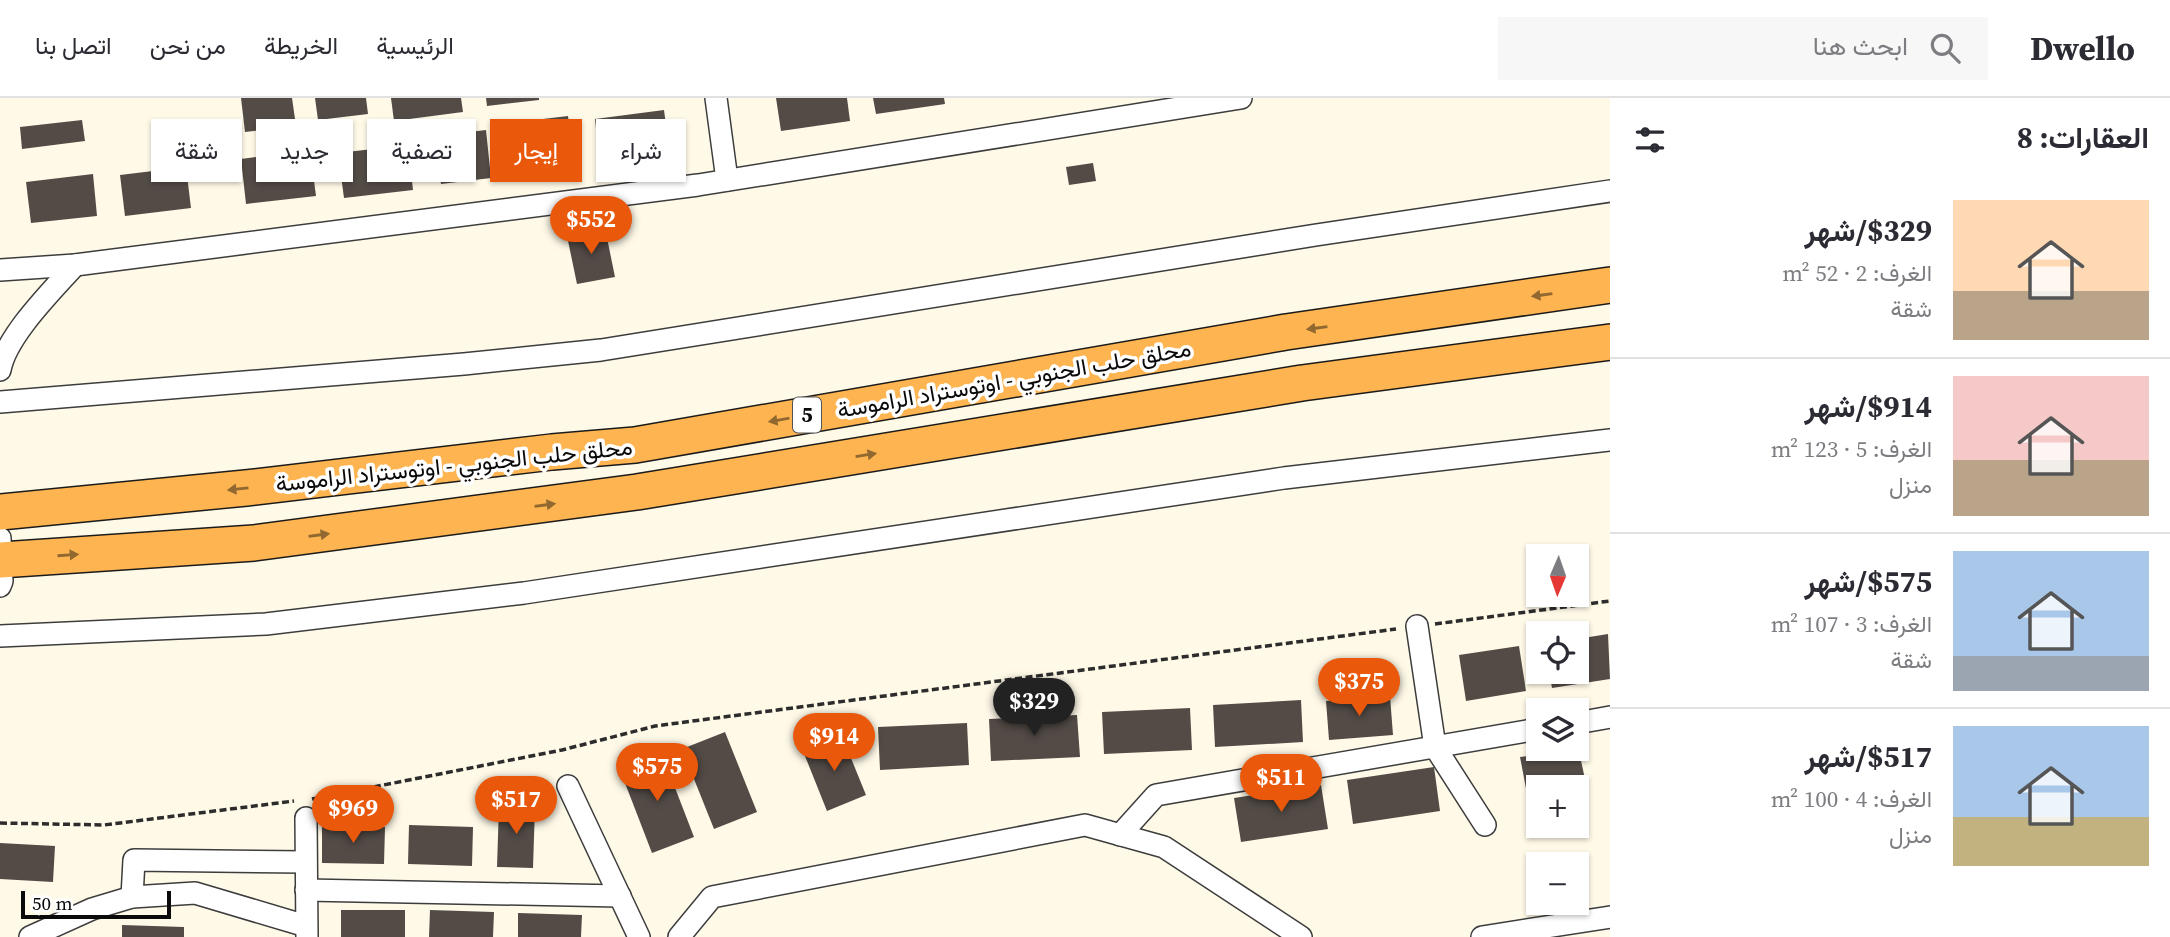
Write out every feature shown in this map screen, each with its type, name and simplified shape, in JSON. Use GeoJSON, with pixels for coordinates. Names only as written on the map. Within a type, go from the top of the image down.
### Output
{"type":"FeatureCollection","features":[{"type":"Feature","properties":{"kind":"highway","name":"محلق حلب الجنوبي - اوتوستراد الراموسة"},"geometry":{"type":"LineString","coordinates":[[0,512],[635,445],[1286,332],[1610,285]]}},
{"type":"Feature","properties":{"kind":"highway","name":"محلق حلب الجنوبي - اوتوستراد الراموسة"},"geometry":{"type":"LineString","coordinates":[[0,561],[254,543],[637,492],[1302,383],[1610,342]]}},
{"type":"Feature","properties":{"kind":"street"},"geometry":{"type":"LineString","coordinates":[[716,98],[727,180]]}},
{"type":"Feature","properties":{"kind":"street"},"geometry":{"type":"LineString","coordinates":[[0,270],[75,265],[727,180],[1241,98]]}},
{"type":"Feature","properties":{"kind":"street"},"geometry":{"type":"LineString","coordinates":[[0,402],[451,366],[601,350],[1316,234],[1610,191]]}},
{"type":"Feature","properties":{"kind":"street"},"geometry":{"type":"LineString","coordinates":[[0,370],[2,358],[27,321],[75,265]]}},
{"type":"Feature","properties":{"kind":"street"},"geometry":{"type":"LineString","coordinates":[[0,636],[266,624],[524,593],[1284,478],[1610,440]]}},
{"type":"Feature","properties":{"kind":"street"},"geometry":{"type":"LineString","coordinates":[[1417,626],[1435,747],[1485,825]]}},
{"type":"Feature","properties":{"kind":"street"},"geometry":{"type":"LineString","coordinates":[[1589,721],[1610,717]]}},
{"type":"Feature","properties":{"kind":"street"},"geometry":{"type":"LineString","coordinates":[[1120,835],[1156,795],[1526,731]]}},
{"type":"Feature","properties":{"kind":"street"},"geometry":{"type":"LineString","coordinates":[[568,786],[639,937]]}},
{"type":"Feature","properties":{"kind":"street"},"geometry":{"type":"LineString","coordinates":[[30,937],[92,909],[132,897],[195,893],[306,931],[306,818]]}},
{"type":"Feature","properties":{"kind":"street"},"geometry":{"type":"LineString","coordinates":[[679,937],[712,897],[1085,825],[1164,847],[1301,937]]}},
{"type":"Feature","properties":{"kind":"street"},"geometry":{"type":"LineString","coordinates":[[132,897],[134,860],[306,862]]}},
{"type":"Feature","properties":{"kind":"street"},"geometry":{"type":"LineString","coordinates":[[306,890],[620,896]]}},
{"type":"Feature","properties":{"kind":"street"},"geometry":{"type":"LineString","coordinates":[[1483,937],[1610,917]]}},
{"type":"Feature","properties":{"kind":"path"},"geometry":{"type":"LineString","coordinates":[[0,823],[104,825],[316,799],[562,750],[655,726],[1610,601]]}},
{"type":"Feature","properties":{"kind":"building"},"geometry":{"type":"Polygon","coordinates":[[[241,98],[292,98],[295,119],[256,119],[256,131],[245,132],[241,98]]]}},
{"type":"Feature","properties":{"kind":"building"},"geometry":{"type":"Polygon","coordinates":[[[315,98],[366,98],[368,114],[318,119],[315,98]]]}},
{"type":"Feature","properties":{"kind":"building"},"geometry":{"type":"Polygon","coordinates":[[[391,98],[461,98],[463,112],[394,119],[391,98]]]}},
{"type":"Feature","properties":{"kind":"building"},"geometry":{"type":"Polygon","coordinates":[[[486,98],[539,98],[539,100],[487,106],[486,98]]]}},
{"type":"Feature","properties":{"kind":"building"},"geometry":{"type":"Polygon","coordinates":[[[776,98],[847,98],[850,121],[781,131],[776,98]]]}},
{"type":"Feature","properties":{"kind":"building"},"geometry":{"type":"Polygon","coordinates":[[[873,98],[944,98],[945,104],[876,114],[873,98]]]}},
{"type":"Feature","properties":{"kind":"building"},"geometry":{"type":"Polygon","coordinates":[[[664,110],[665,119],[596,119],[596,128],[595,119],[664,110]]]}},
{"type":"Feature","properties":{"kind":"building"},"geometry":{"type":"Polygon","coordinates":[[[568,116],[568,119],[543,119],[568,116]]]}},
{"type":"Feature","properties":{"kind":"building"},"geometry":{"type":"Polygon","coordinates":[[[82,120],[85,141],[22,149],[20,127],[82,120]]]}},
{"type":"Feature","properties":{"kind":"building"},"geometry":{"type":"Polygon","coordinates":[[[486,130],[490,178],[476,180],[476,131],[486,130]]]}},
{"type":"Feature","properties":{"kind":"building"},"geometry":{"type":"Polygon","coordinates":[[[367,150],[367,182],[412,182],[413,190],[344,198],[342,182],[353,182],[353,151],[367,150]]]}},
{"type":"Feature","properties":{"kind":"building"},"geometry":{"type":"Polygon","coordinates":[[[256,157],[256,182],[314,182],[316,196],[246,204],[242,159],[256,157]]]}},
{"type":"Feature","properties":{"kind":"building"},"geometry":{"type":"Polygon","coordinates":[[[1093,163],[1096,181],[1069,185],[1066,167],[1093,163]]]}},
{"type":"Feature","properties":{"kind":"building"},"geometry":{"type":"Polygon","coordinates":[[[151,171],[151,182],[188,182],[191,208],[125,216],[120,175],[151,171]]]}},
{"type":"Feature","properties":{"kind":"building"},"geometry":{"type":"Polygon","coordinates":[[[93,174],[97,216],[31,223],[26,182],[93,174]]]}},
{"type":"Feature","properties":{"kind":"building"},"geometry":{"type":"Polygon","coordinates":[[[605,228],[615,277],[577,284],[567,236],[605,228]]]}},
{"type":"Feature","properties":{"kind":"building"},"geometry":{"type":"Polygon","coordinates":[[[1608,634],[1610,679],[1589,682],[1589,637],[1608,634]]]}},
{"type":"Feature","properties":{"kind":"building"},"geometry":{"type":"Polygon","coordinates":[[[1519,646],[1526,691],[1466,701],[1459,655],[1519,646]]]}},
{"type":"Feature","properties":{"kind":"building"},"geometry":{"type":"Polygon","coordinates":[[[1551,684],[1578,684],[1552,688],[1551,684]]]}},
{"type":"Feature","properties":{"kind":"building"},"geometry":{"type":"Polygon","coordinates":[[[1390,696],[1393,735],[1329,740],[1326,701],[1390,696]]]}},
{"type":"Feature","properties":{"kind":"building"},"geometry":{"type":"Polygon","coordinates":[[[1301,700],[1303,742],[1215,747],[1213,705],[1301,700]]]}},
{"type":"Feature","properties":{"kind":"building"},"geometry":{"type":"Polygon","coordinates":[[[1190,708],[1192,750],[1104,754],[1102,712],[1190,708]]]}},
{"type":"Feature","properties":{"kind":"building"},"geometry":{"type":"Polygon","coordinates":[[[1077,715],[1080,757],[991,761],[989,719],[1077,715]]]}},
{"type":"Feature","properties":{"kind":"building"},"geometry":{"type":"Polygon","coordinates":[[[967,723],[969,765],[880,770],[878,727],[967,723]]]}},
{"type":"Feature","properties":{"kind":"building"},"geometry":{"type":"Polygon","coordinates":[[[725,732],[757,812],[714,829],[682,749],[725,732]]]}},
{"type":"Feature","properties":{"kind":"building"},"geometry":{"type":"Polygon","coordinates":[[[842,736],[866,795],[827,811],[803,751],[842,736]]]}},
{"type":"Feature","properties":{"kind":"building"},"geometry":{"type":"Polygon","coordinates":[[[662,754],[694,837],[652,853],[620,770],[662,754]]]}},
{"type":"Feature","properties":{"kind":"building"},"geometry":{"type":"Polygon","coordinates":[[[1526,756],[1526,761],[1581,761],[1584,775],[1526,775],[1526,788],[1520,757],[1526,756]]]}},
{"type":"Feature","properties":{"kind":"building"},"geometry":{"type":"Polygon","coordinates":[[[1434,767],[1440,811],[1353,824],[1347,780],[1434,767]]]}},
{"type":"Feature","properties":{"kind":"building"},"geometry":{"type":"Polygon","coordinates":[[[1321,785],[1328,829],[1241,842],[1234,798],[1321,785]]]}},
{"type":"Feature","properties":{"kind":"building"},"geometry":{"type":"Polygon","coordinates":[[[499,805],[535,806],[533,868],[497,867],[499,805]]]}},
{"type":"Feature","properties":{"kind":"building"},"geometry":{"type":"Polygon","coordinates":[[[409,825],[473,827],[472,866],[408,864],[409,825]]]}},
{"type":"Feature","properties":{"kind":"building"},"geometry":{"type":"Polygon","coordinates":[[[322,826],[385,827],[384,864],[322,863],[322,826]]]}},
{"type":"Feature","properties":{"kind":"building"},"geometry":{"type":"Polygon","coordinates":[[[0,843],[55,846],[53,882],[0,879],[0,843]]]}},
{"type":"Feature","properties":{"kind":"building"},"geometry":{"type":"Polygon","coordinates":[[[341,910],[405,910],[405,937],[341,937],[341,910]]]}},
{"type":"Feature","properties":{"kind":"building"},"geometry":{"type":"Polygon","coordinates":[[[430,910],[494,912],[493,937],[429,937],[430,910]]]}},
{"type":"Feature","properties":{"kind":"building"},"geometry":{"type":"Polygon","coordinates":[[[518,913],[582,915],[581,937],[518,937],[518,913]]]}},
{"type":"Feature","properties":{"kind":"building"},"geometry":{"type":"Polygon","coordinates":[[[122,925],[184,927],[184,937],[122,937],[122,925]]]}}]}
